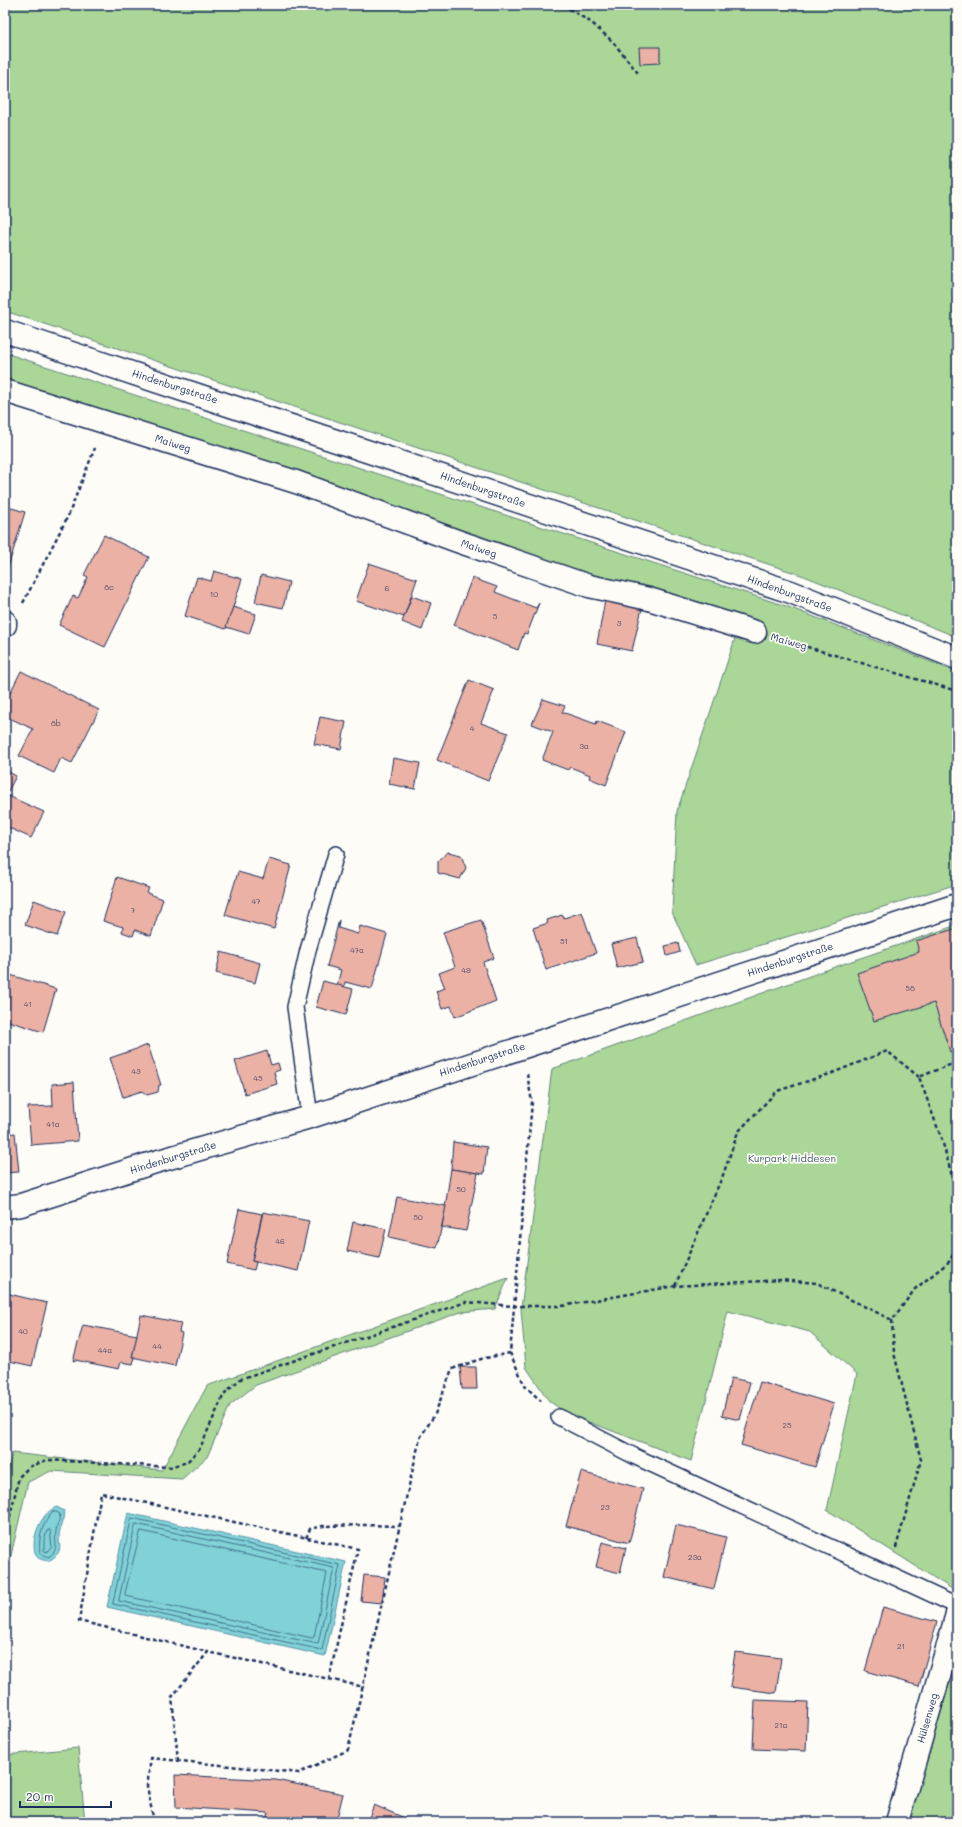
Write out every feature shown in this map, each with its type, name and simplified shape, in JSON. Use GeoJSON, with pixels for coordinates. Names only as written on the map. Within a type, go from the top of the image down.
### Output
{"type":"FeatureCollection","features":[{"type":"Feature","properties":{"kind":"main road","name":"Hindenburgstraße"},"geometry":{"type":"LineString","coordinates":[[5,330],[783,590],[957,658]]}},
{"type":"Feature","properties":{"kind":"main road","name":"Maiweg"},"geometry":{"type":"LineString","coordinates":[[5,391],[296,482],[460,542],[589,586],[648,598],[755,632]]}},
{"type":"Feature","properties":{"kind":"main road","name":"Hindenburgstraße"},"geometry":{"type":"LineString","coordinates":[[5,1207],[21,1205],[152,1163],[310,1117],[522,1046],[957,905]]}},
{"type":"Feature","properties":{"kind":"main road","name":"Hülsenweg"},"geometry":{"type":"LineString","coordinates":[[897,1822],[957,1614]]}},
{"type":"Feature","properties":{"kind":"lane"},"geometry":{"type":"LineString","coordinates":[[310,1117],[295,1007],[308,950],[336,854]]}},
{"type":"Feature","properties":{"kind":"lane"},"geometry":{"type":"LineString","coordinates":[[559,1417],[634,1456],[957,1606]]}},
{"type":"Feature","properties":{"kind":"path"},"geometry":{"type":"LineString","coordinates":[[563,5],[592,23],[613,42],[638,72]]}},
{"type":"Feature","properties":{"kind":"path"},"geometry":{"type":"LineString","coordinates":[[5,623],[22,605],[68,516],[106,422]]}},
{"type":"Feature","properties":{"kind":"path","name":"Maiweg"},"geometry":{"type":"LineString","coordinates":[[755,632],[957,691]]}},
{"type":"Feature","properties":{"kind":"path"},"geometry":{"type":"LineString","coordinates":[[675,1286],[723,1175],[738,1132],[777,1092],[830,1074],[886,1051],[919,1077],[942,1140],[957,1194]]}},
{"type":"Feature","properties":{"kind":"path"},"geometry":{"type":"LineString","coordinates":[[919,1077],[957,1062]]}},
{"type":"Feature","properties":{"kind":"path"},"geometry":{"type":"LineString","coordinates":[[527,1073],[532,1102],[510,1353],[525,1386],[559,1417]]}},
{"type":"Feature","properties":{"kind":"path"},"geometry":{"type":"LineString","coordinates":[[885,1573],[894,1554],[921,1460],[894,1353],[892,1320],[916,1289],[950,1261],[957,1246]]}},
{"type":"Feature","properties":{"kind":"path"},"geometry":{"type":"LineString","coordinates":[[5,1538],[19,1477],[29,1467],[47,1460],[170,1467],[187,1462],[200,1448],[224,1394],[240,1379],[466,1302],[513,1306],[562,1306],[675,1286],[780,1280],[817,1283],[892,1320]]}},
{"type":"Feature","properties":{"kind":"path"},"geometry":{"type":"LineString","coordinates":[[154,1822],[147,1786],[151,1758],[299,1773],[348,1750],[364,1687],[420,1438],[435,1414],[452,1369],[481,1359],[510,1353]]}},
{"type":"Feature","properties":{"kind":"path"},"geometry":{"type":"LineString","coordinates":[[329,1679],[358,1549],[101,1493],[80,1621],[208,1652],[364,1687]]}},
{"type":"Feature","properties":{"kind":"path"},"geometry":{"type":"LineString","coordinates":[[306,1538],[310,1529],[323,1526],[399,1526]]}},
{"type":"Feature","properties":{"kind":"path"},"geometry":{"type":"LineString","coordinates":[[178,1761],[172,1696],[208,1652]]}},
{"type":"Feature","properties":{"kind":"green space"},"geometry":{"type":"Polygon","coordinates":[[[5,5],[957,5],[957,637],[804,576],[5,311],[5,5]]]}},
{"type":"Feature","properties":{"kind":"green space"},"geometry":{"type":"Polygon","coordinates":[[[5,353],[786,606],[957,672],[957,884],[696,965],[672,912],[677,811],[742,618],[598,579],[302,473],[5,382],[5,353]]]}},
{"type":"Feature","properties":{"kind":"green space","name":"Kurpark Hiddesen"},"geometry":{"type":"Polygon","coordinates":[[[957,925],[957,1574],[952,1589],[827,1510],[857,1374],[810,1332],[728,1311],[691,1461],[568,1414],[549,1401],[526,1367],[521,1309],[552,1069],[843,964],[957,925]]]}},
{"type":"Feature","properties":{"kind":"green space"},"geometry":{"type":"Polygon","coordinates":[[[508,1278],[495,1309],[461,1312],[256,1385],[230,1405],[207,1457],[182,1479],[51,1471],[28,1482],[5,1581],[5,1485],[12,1453],[162,1470],[207,1386],[508,1278]]]}},
{"type":"Feature","properties":{"kind":"green space"},"geometry":{"type":"Polygon","coordinates":[[[957,1658],[957,1822],[908,1822],[957,1658]]]}},
{"type":"Feature","properties":{"kind":"green space"},"geometry":{"type":"Polygon","coordinates":[[[78,1748],[85,1822],[5,1822],[5,1755],[78,1748]]]}},
{"type":"Feature","properties":{"kind":"water"},"geometry":{"type":"Polygon","coordinates":[[[57,1507],[64,1511],[59,1535],[60,1547],[58,1553],[49,1561],[41,1560],[37,1557],[34,1549],[34,1542],[38,1527],[46,1514],[57,1507]]]}},
{"type":"Feature","properties":{"kind":"water"},"geometry":{"type":"Polygon","coordinates":[[[128,1513],[346,1562],[325,1656],[107,1607],[128,1513]]]}},
{"type":"Feature","properties":{"kind":"building"},"geometry":{"type":"Polygon","coordinates":[[[639,47],[660,47],[660,63],[640,64],[639,47]]]}},
{"type":"Feature","properties":{"kind":"building"},"geometry":{"type":"Polygon","coordinates":[[[5,506],[25,512],[6,574],[5,573],[5,506]]]}},
{"type":"Feature","properties":{"kind":"building"},"geometry":{"type":"Polygon","coordinates":[[[104,535],[149,557],[105,647],[59,625],[73,596],[78,598],[88,577],[84,575],[104,535]]]}},
{"type":"Feature","properties":{"kind":"building"},"geometry":{"type":"Polygon","coordinates":[[[369,563],[417,579],[404,617],[356,601],[369,563]]]}},
{"type":"Feature","properties":{"kind":"building"},"geometry":{"type":"Polygon","coordinates":[[[214,571],[242,579],[226,629],[185,616],[197,577],[211,581],[214,571]]]}},
{"type":"Feature","properties":{"kind":"building"},"geometry":{"type":"Polygon","coordinates":[[[261,575],[289,582],[283,608],[255,602],[261,575]]]}},
{"type":"Feature","properties":{"kind":"building"},"geometry":{"type":"Polygon","coordinates":[[[472,578],[497,587],[495,592],[536,608],[539,603],[527,634],[524,633],[518,650],[454,625],[472,578]]]}},
{"type":"Feature","properties":{"kind":"building"},"geometry":{"type":"Polygon","coordinates":[[[412,596],[431,603],[422,630],[402,622],[412,596]]]}},
{"type":"Feature","properties":{"kind":"building"},"geometry":{"type":"Polygon","coordinates":[[[605,600],[642,608],[632,651],[597,644],[605,600]]]}},
{"type":"Feature","properties":{"kind":"building"},"geometry":{"type":"Polygon","coordinates":[[[233,607],[256,614],[249,634],[226,627],[233,607]]]}},
{"type":"Feature","properties":{"kind":"building"},"geometry":{"type":"Polygon","coordinates":[[[21,671],[99,710],[72,763],[61,758],[54,773],[19,756],[33,729],[5,716],[5,703],[21,671]]]}},
{"type":"Feature","properties":{"kind":"building"},"geometry":{"type":"Polygon","coordinates":[[[469,680],[494,690],[481,723],[508,733],[488,781],[437,760],[469,680]]]}},
{"type":"Feature","properties":{"kind":"building"},"geometry":{"type":"Polygon","coordinates":[[[543,699],[565,706],[562,712],[596,724],[597,721],[626,732],[606,785],[589,778],[590,775],[570,767],[568,770],[542,760],[553,732],[532,724],[543,699]]]}},
{"type":"Feature","properties":{"kind":"building"},"geometry":{"type":"Polygon","coordinates":[[[320,717],[346,722],[341,749],[314,744],[320,717]]]}},
{"type":"Feature","properties":{"kind":"building"},"geometry":{"type":"Polygon","coordinates":[[[393,758],[420,763],[415,789],[389,784],[393,758]]]}},
{"type":"Feature","properties":{"kind":"building"},"geometry":{"type":"Polygon","coordinates":[[[5,770],[16,776],[6,795],[44,812],[31,838],[5,826],[5,770]]]}},
{"type":"Feature","properties":{"kind":"building"},"geometry":{"type":"Polygon","coordinates":[[[448,852],[461,855],[466,868],[460,879],[438,873],[438,861],[448,852]]]}},
{"type":"Feature","properties":{"kind":"building"},"geometry":{"type":"Polygon","coordinates":[[[269,859],[291,865],[274,929],[225,915],[238,872],[263,879],[269,859]]]}},
{"type":"Feature","properties":{"kind":"building"},"geometry":{"type":"Polygon","coordinates":[[[117,877],[149,888],[147,893],[163,899],[151,936],[135,930],[133,936],[122,932],[123,927],[103,921],[117,877]]]}},
{"type":"Feature","properties":{"kind":"building"},"geometry":{"type":"Polygon","coordinates":[[[34,900],[66,912],[57,936],[25,925],[34,900]]]}},
{"type":"Feature","properties":{"kind":"building"},"geometry":{"type":"Polygon","coordinates":[[[582,912],[596,953],[546,970],[533,928],[548,923],[547,920],[562,915],[564,918],[582,912]]]}},
{"type":"Feature","properties":{"kind":"building"},"geometry":{"type":"Polygon","coordinates":[[[339,920],[338,928],[358,934],[360,926],[387,934],[372,989],[345,982],[344,987],[337,985],[341,970],[327,966],[339,920]]]}},
{"type":"Feature","properties":{"kind":"building"},"geometry":{"type":"Polygon","coordinates":[[[481,920],[494,958],[483,962],[496,1001],[455,1017],[451,1006],[442,1009],[436,991],[445,988],[439,973],[455,967],[443,932],[481,920]]]}},
{"type":"Feature","properties":{"kind":"building"},"geometry":{"type":"Polygon","coordinates":[[[957,928],[957,1049],[950,1052],[934,1003],[874,1021],[857,973],[919,952],[916,941],[957,928]]]}},
{"type":"Feature","properties":{"kind":"building"},"geometry":{"type":"Polygon","coordinates":[[[637,938],[643,962],[617,968],[611,944],[637,938]]]}},
{"type":"Feature","properties":{"kind":"building"},"geometry":{"type":"Polygon","coordinates":[[[678,943],[680,952],[667,956],[665,946],[678,943]]]}},
{"type":"Feature","properties":{"kind":"building"},"geometry":{"type":"Polygon","coordinates":[[[221,952],[260,963],[255,983],[216,973],[221,952]]]}},
{"type":"Feature","properties":{"kind":"building"},"geometry":{"type":"Polygon","coordinates":[[[7,974],[56,989],[43,1032],[5,1020],[5,981],[7,974]]]}},
{"type":"Feature","properties":{"kind":"building"},"geometry":{"type":"Polygon","coordinates":[[[323,981],[353,989],[346,1015],[316,1007],[323,981]]]}},
{"type":"Feature","properties":{"kind":"building"},"geometry":{"type":"Polygon","coordinates":[[[148,1045],[161,1085],[159,1085],[158,1092],[147,1095],[142,1091],[123,1097],[110,1058],[148,1045]]]}},
{"type":"Feature","properties":{"kind":"building"},"geometry":{"type":"Polygon","coordinates":[[[267,1051],[271,1065],[278,1063],[280,1070],[274,1072],[277,1084],[245,1094],[235,1061],[267,1051]]]}},
{"type":"Feature","properties":{"kind":"building"},"geometry":{"type":"Polygon","coordinates":[[[74,1082],[78,1141],[31,1145],[28,1107],[53,1106],[52,1084],[74,1082]]]}},
{"type":"Feature","properties":{"kind":"building"},"geometry":{"type":"Polygon","coordinates":[[[15,1133],[19,1172],[5,1173],[5,1134],[15,1133]]]}},
{"type":"Feature","properties":{"kind":"building"},"geometry":{"type":"Polygon","coordinates":[[[453,1142],[487,1147],[484,1174],[451,1169],[453,1142]]]}},
{"type":"Feature","properties":{"kind":"building"},"geometry":{"type":"Polygon","coordinates":[[[451,1169],[478,1173],[466,1231],[442,1227],[451,1169]]]}},
{"type":"Feature","properties":{"kind":"building"},"geometry":{"type":"Polygon","coordinates":[[[397,1197],[446,1206],[437,1248],[389,1237],[397,1197]]]}},
{"type":"Feature","properties":{"kind":"building"},"geometry":{"type":"Polygon","coordinates":[[[239,1209],[262,1214],[252,1261],[256,1262],[254,1270],[227,1264],[239,1209]]]}},
{"type":"Feature","properties":{"kind":"building"},"geometry":{"type":"Polygon","coordinates":[[[263,1212],[309,1221],[298,1271],[252,1261],[263,1212]]]}},
{"type":"Feature","properties":{"kind":"building"},"geometry":{"type":"Polygon","coordinates":[[[353,1222],[386,1229],[379,1258],[347,1251],[353,1222]]]}},
{"type":"Feature","properties":{"kind":"building"},"geometry":{"type":"Polygon","coordinates":[[[5,1293],[47,1303],[32,1366],[5,1360],[5,1293]]]}},
{"type":"Feature","properties":{"kind":"building"},"geometry":{"type":"Polygon","coordinates":[[[141,1315],[181,1323],[179,1332],[182,1333],[175,1366],[132,1357],[141,1315]]]}},
{"type":"Feature","properties":{"kind":"building"},"geometry":{"type":"Polygon","coordinates":[[[83,1325],[137,1335],[132,1357],[135,1357],[133,1364],[121,1362],[119,1369],[75,1360],[73,1361],[83,1325]]]}},
{"type":"Feature","properties":{"kind":"building"},"geometry":{"type":"Polygon","coordinates":[[[460,1367],[476,1367],[477,1389],[462,1389],[460,1367]]]}},
{"type":"Feature","properties":{"kind":"building"},"geometry":{"type":"Polygon","coordinates":[[[731,1378],[750,1382],[740,1420],[722,1416],[731,1378]]]}},
{"type":"Feature","properties":{"kind":"building"},"geometry":{"type":"Polygon","coordinates":[[[760,1382],[834,1404],[815,1467],[741,1445],[760,1382]]]}},
{"type":"Feature","properties":{"kind":"building"},"geometry":{"type":"Polygon","coordinates":[[[581,1472],[643,1489],[629,1543],[566,1526],[581,1472]]]}},
{"type":"Feature","properties":{"kind":"building"},"geometry":{"type":"Polygon","coordinates":[[[676,1525],[726,1537],[714,1589],[664,1577],[676,1525]]]}},
{"type":"Feature","properties":{"kind":"building"},"geometry":{"type":"Polygon","coordinates":[[[602,1542],[626,1548],[620,1573],[596,1567],[602,1542]]]}},
{"type":"Feature","properties":{"kind":"building"},"geometry":{"type":"Polygon","coordinates":[[[364,1575],[385,1577],[382,1603],[361,1601],[364,1575]]]}},
{"type":"Feature","properties":{"kind":"building"},"geometry":{"type":"Polygon","coordinates":[[[883,1607],[937,1622],[919,1686],[865,1671],[883,1607]]]}},
{"type":"Feature","properties":{"kind":"building"},"geometry":{"type":"Polygon","coordinates":[[[735,1652],[781,1658],[776,1693],[730,1687],[735,1652]]]}},
{"type":"Feature","properties":{"kind":"building"},"geometry":{"type":"Polygon","coordinates":[[[755,1700],[808,1702],[806,1751],[753,1749],[755,1700]]]}},
{"type":"Feature","properties":{"kind":"building"},"geometry":{"type":"Polygon","coordinates":[[[175,1775],[276,1780],[343,1794],[336,1822],[265,1822],[268,1813],[176,1807],[175,1775]]]}},
{"type":"Feature","properties":{"kind":"building"},"geometry":{"type":"Polygon","coordinates":[[[374,1805],[414,1822],[367,1822],[374,1805]]]}}]}
